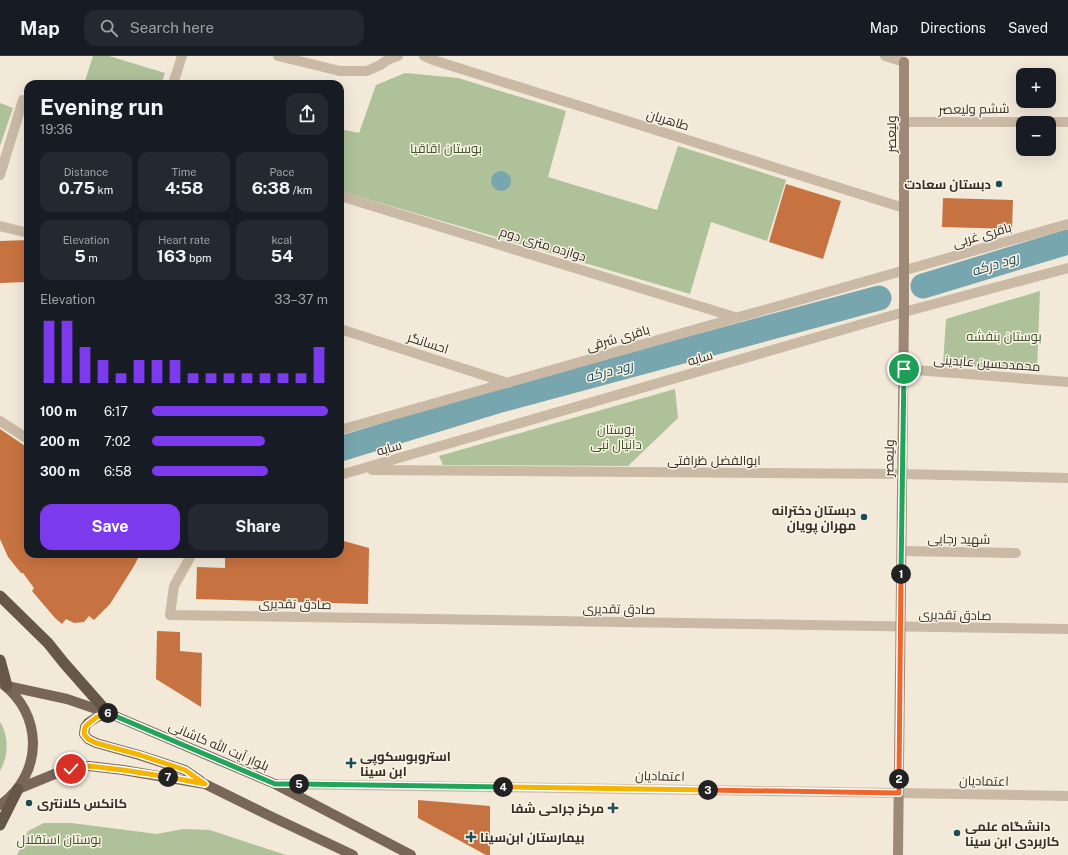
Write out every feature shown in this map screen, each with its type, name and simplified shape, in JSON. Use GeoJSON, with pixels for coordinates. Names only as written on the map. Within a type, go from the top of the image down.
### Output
{"type":"FeatureCollection","features":[{"type":"Feature","properties":{"kind":"highway"},"geometry":{"type":"LineString","coordinates":[[0,596],[48,643],[108,713]]}},
{"type":"Feature","properties":{"kind":"highway"},"geometry":{"type":"LineString","coordinates":[[0,660],[3,684]]}},
{"type":"Feature","properties":{"kind":"highway"},"geometry":{"type":"LineString","coordinates":[[0,825],[18,789]]}},
{"type":"Feature","properties":{"kind":"main road","name":"ولیعصر"},"geometry":{"type":"LineString","coordinates":[[898,855],[904,369],[904,62]]}},
{"type":"Feature","properties":{"kind":"main road","name":"بلوار آیت الله کاشانی"},"geometry":{"type":"LineString","coordinates":[[3,684],[67,699],[108,713],[275,784],[411,855]]}},
{"type":"Feature","properties":{"kind":"main road"},"geometry":{"type":"LineString","coordinates":[[0,805],[18,789],[29,767],[33,745],[30,723],[26,712],[14,694],[3,684]]}},
{"type":"Feature","properties":{"kind":"main road"},"geometry":{"type":"LineString","coordinates":[[108,713],[97,717],[85,727],[84,734],[88,739],[96,743],[140,755],[185,770],[205,784],[353,855]]}},
{"type":"Feature","properties":{"kind":"main road"},"geometry":{"type":"LineString","coordinates":[[18,789],[56,773],[89,766],[123,770],[205,784]]}},
{"type":"Feature","properties":{"kind":"street"},"geometry":{"type":"LineString","coordinates":[[174,80],[182,56]]}},
{"type":"Feature","properties":{"kind":"street"},"geometry":{"type":"LineString","coordinates":[[278,56],[340,71],[367,72],[398,56]]}},
{"type":"Feature","properties":{"kind":"street","name":"طاهریان"},"geometry":{"type":"LineString","coordinates":[[424,56],[904,208]]}},
{"type":"Feature","properties":{"kind":"street"},"geometry":{"type":"LineString","coordinates":[[886,56],[904,62]]}},
{"type":"Feature","properties":{"kind":"street"},"geometry":{"type":"LineString","coordinates":[[0,175],[24,100]]}},
{"type":"Feature","properties":{"kind":"street","name":"ششم ولیعصر"},"geometry":{"type":"LineString","coordinates":[[904,122],[1068,122]]}},
{"type":"Feature","properties":{"kind":"street","name":"دوازده متری دوم"},"geometry":{"type":"LineString","coordinates":[[344,197],[738,318]]}},
{"type":"Feature","properties":{"kind":"street","name":"باقری غربی"},"geometry":{"type":"LineString","coordinates":[[904,271],[1068,224]]}},
{"type":"Feature","properties":{"kind":"street"},"geometry":{"type":"LineString","coordinates":[[0,226],[24,232]]}},
{"type":"Feature","properties":{"kind":"street","name":"سایه"},"geometry":{"type":"LineString","coordinates":[[344,474],[904,312],[1068,268]]}},
{"type":"Feature","properties":{"kind":"street","name":"باقری شرقی"},"geometry":{"type":"LineString","coordinates":[[344,429],[904,271]]}},
{"type":"Feature","properties":{"kind":"street","name":"احسانگر"},"geometry":{"type":"LineString","coordinates":[[344,330],[508,383]]}},
{"type":"Feature","properties":{"kind":"street","name":"محمدحسین عابدینی"},"geometry":{"type":"LineString","coordinates":[[904,369],[1068,382]]}},
{"type":"Feature","properties":{"kind":"street"},"geometry":{"type":"LineString","coordinates":[[0,421],[24,437]]}},
{"type":"Feature","properties":{"kind":"street","name":"ابوالفضل ظرافتی"},"geometry":{"type":"LineString","coordinates":[[360,470],[902,474],[1068,478]]}},
{"type":"Feature","properties":{"kind":"street","name":"شهید رجایی"},"geometry":{"type":"LineString","coordinates":[[902,551],[1016,553]]}},
{"type":"Feature","properties":{"kind":"street","name":"صادق تقدیری"},"geometry":{"type":"LineString","coordinates":[[190,558],[174,586],[170,615],[1068,629]]}},
{"type":"Feature","properties":{"kind":"street","name":"اعتمادیان"},"geometry":{"type":"LineString","coordinates":[[275,784],[1068,796]]}},
{"type":"Feature","properties":{"kind":"green space"},"geometry":{"type":"Polygon","coordinates":[[[93,56],[109,56],[165,73],[162,80],[85,80],[93,56]]]}},
{"type":"Feature","properties":{"kind":"green space","name":"بوستان اقاقیا"},"geometry":{"type":"Polygon","coordinates":[[[405,73],[458,78],[566,111],[548,177],[657,210],[678,146],[786,180],[767,241],[711,222],[690,294],[344,192],[344,130],[359,133],[376,85],[405,73]]]}},
{"type":"Feature","properties":{"kind":"green space"},"geometry":{"type":"Polygon","coordinates":[[[0,103],[13,108],[0,146],[0,103]]]}},
{"type":"Feature","properties":{"kind":"green space","name":"بوستان بنفشه"},"geometry":{"type":"Polygon","coordinates":[[[1040,291],[1037,370],[943,365],[946,319],[1040,291]]]}},
{"type":"Feature","properties":{"kind":"green space","name":"بوستان دانیال نبی"},"geometry":{"type":"Polygon","coordinates":[[[675,389],[678,418],[628,466],[443,465],[439,456],[675,389]]]}},
{"type":"Feature","properties":{"kind":"green space"},"geometry":{"type":"Polygon","coordinates":[[[0,722],[4,730],[7,745],[4,764],[0,771],[0,722]]]}},
{"type":"Feature","properties":{"kind":"green space","name":"بوستان استقلال"},"geometry":{"type":"Polygon","coordinates":[[[44,823],[71,823],[157,834],[183,829],[210,830],[286,855],[17,855],[28,831],[44,823]]]}},
{"type":"Feature","properties":{"kind":"water"},"geometry":{"type":"Polygon","coordinates":[[[501,171],[508,174],[511,181],[508,188],[501,191],[494,188],[491,181],[494,174],[501,171]]]}},
{"type":"Feature","properties":{"kind":"building"},"geometry":{"type":"Polygon","coordinates":[[[786,184],[841,201],[823,259],[769,242],[786,184]]]}},
{"type":"Feature","properties":{"kind":"building"},"geometry":{"type":"Polygon","coordinates":[[[943,198],[1013,200],[1012,229],[942,227],[943,198]]]}},
{"type":"Feature","properties":{"kind":"building"},"geometry":{"type":"Polygon","coordinates":[[[24,240],[24,282],[0,283],[0,241],[24,240]]]}},
{"type":"Feature","properties":{"kind":"building"},"geometry":{"type":"Polygon","coordinates":[[[0,429],[24,445],[24,558],[138,558],[110,604],[94,620],[89,616],[84,622],[74,623],[66,619],[62,624],[32,591],[34,588],[23,573],[21,573],[8,557],[0,539],[0,429]]]}},
{"type":"Feature","properties":{"kind":"building"},"geometry":{"type":"Polygon","coordinates":[[[344,541],[369,548],[368,604],[196,599],[197,567],[225,568],[225,558],[344,558],[344,541]]]}},
{"type":"Feature","properties":{"kind":"building"},"geometry":{"type":"Polygon","coordinates":[[[157,631],[180,632],[180,651],[202,653],[201,707],[156,679],[157,631]]]}},
{"type":"Feature","properties":{"kind":"building","name":"بیمارستان ابن‌سینا"},"geometry":{"type":"Polygon","coordinates":[[[418,800],[490,806],[490,855],[486,855],[418,818],[418,800]]]}},
{"type":"Feature","properties":{"kind":"waterway","name":"رود درکه"},"geometry":{"type":"LineString","coordinates":[[923,286],[1068,242]]}},
{"type":"Feature","properties":{"kind":"waterway","name":"رود درکه"},"geometry":{"type":"LineString","coordinates":[[344,448],[497,401],[879,298]]}},
{"type":"Feature","properties":{"kind":"place","name":"دبستان سعادت"},"geometry":{"type":"Point","coordinates":[999,184]}},
{"type":"Feature","properties":{"kind":"place","name":"دبستان دخترانه مهران پويان"},"geometry":{"type":"Point","coordinates":[864,517]}},
{"type":"Feature","properties":{"kind":"place","name":"استروبوسکوپی ابن سینا"},"geometry":{"type":"Point","coordinates":[351,763]}},
{"type":"Feature","properties":{"kind":"place","name":"کانکس کلانتری"},"geometry":{"type":"Point","coordinates":[29,803]}},
{"type":"Feature","properties":{"kind":"place","name":"مرکز جراحی شفا"},"geometry":{"type":"Point","coordinates":[613,808]}},
{"type":"Feature","properties":{"kind":"place","name":"دانشگاه علمی کاربردی ابن سینا"},"geometry":{"type":"Point","coordinates":[957,833]}},
{"type":"Feature","properties":{"kind":"place","name":"بیمارستان ابن‌سینا"},"geometry":{"type":"Point","coordinates":[471,837]}},
{"type":"Feature","properties":{"kind":"route"},"geometry":{"type":"LineString","coordinates":[[71,769],[89,766],[123,770],[205,784],[185,770],[140,755],[96,743],[88,739],[84,734],[85,727],[92,720],[108,713],[275,784],[899,793],[904,369]]}}]}
